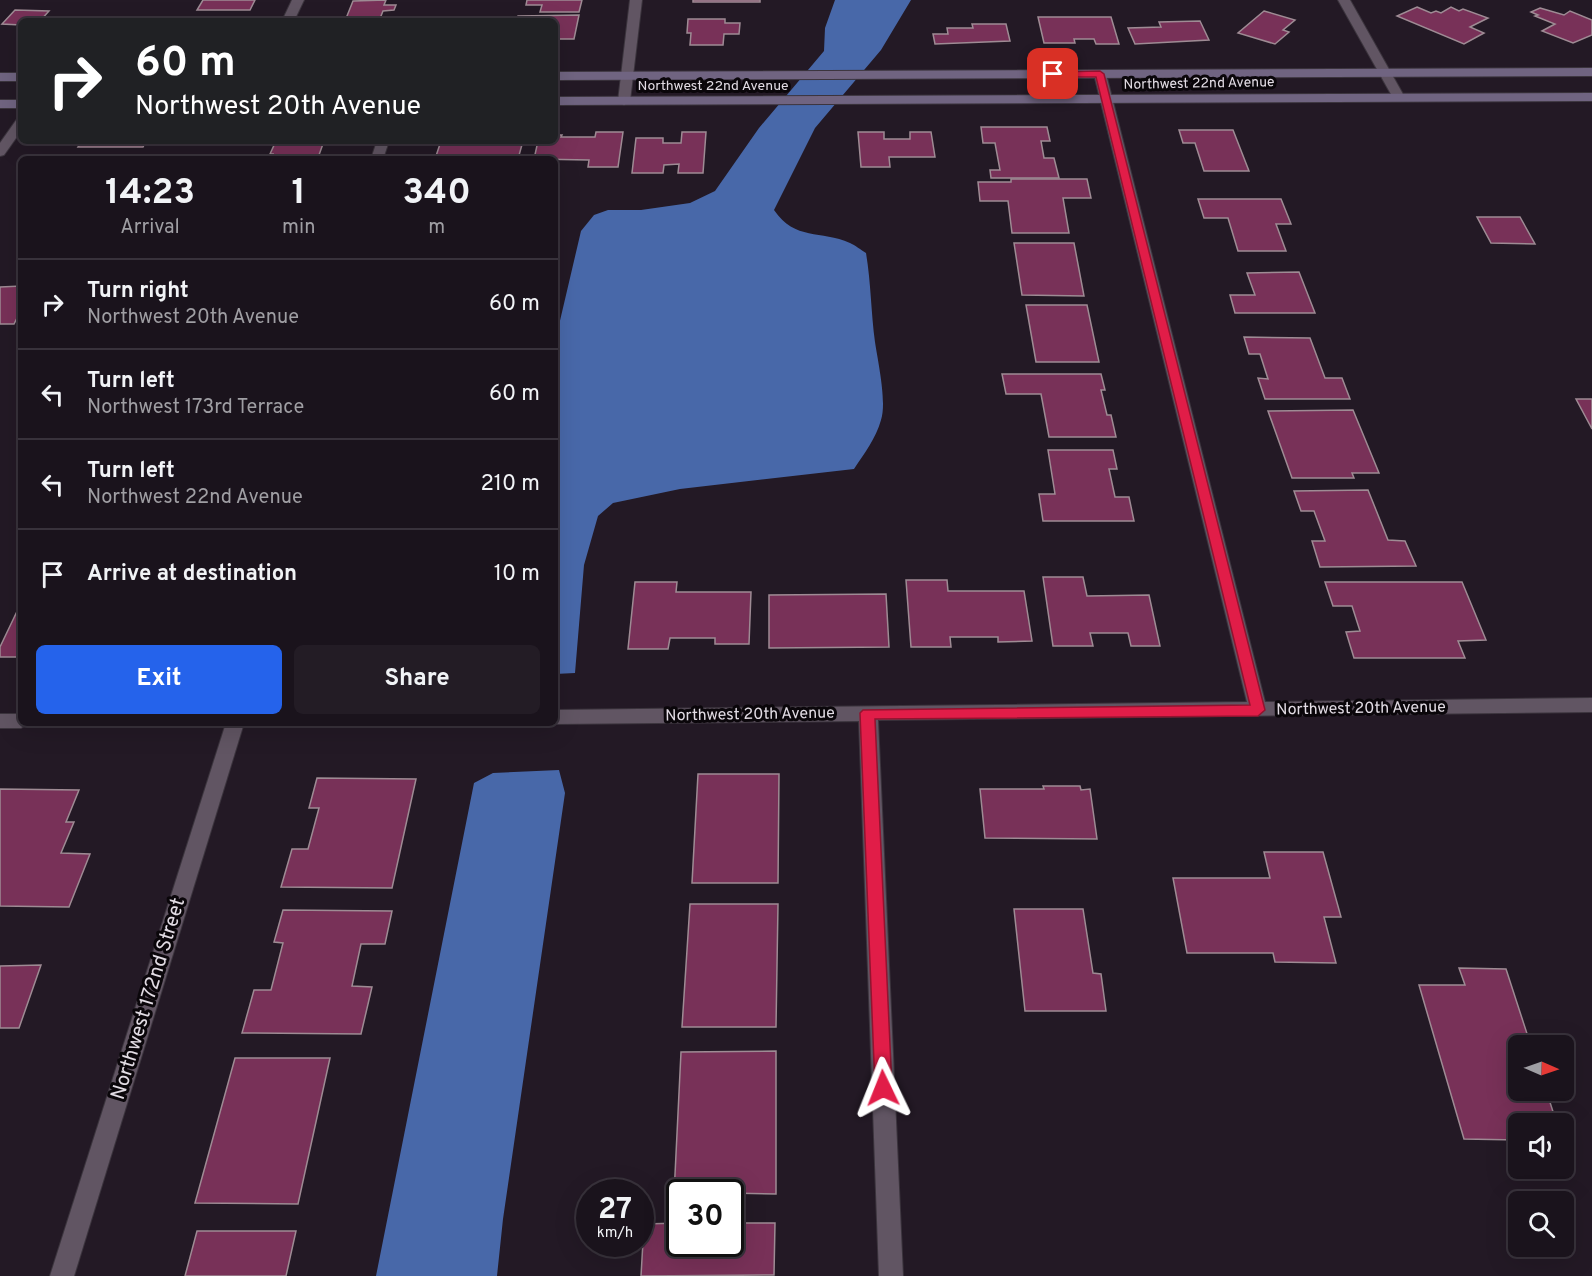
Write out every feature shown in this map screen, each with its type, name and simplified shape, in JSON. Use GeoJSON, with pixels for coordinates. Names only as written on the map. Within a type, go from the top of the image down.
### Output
{"type":"FeatureCollection","features":[{"type":"Feature","properties":{"kind":"main road","name":"Northwest 22nd Avenue"},"geometry":{"type":"LineString","coordinates":[[558,76],[1592,72]]}},
{"type":"Feature","properties":{"kind":"main road"},"geometry":{"type":"LineString","coordinates":[[0,77],[18,77]]}},
{"type":"Feature","properties":{"kind":"main road","name":"Northwest 22nd Avenue"},"geometry":{"type":"LineString","coordinates":[[558,101],[1592,97]]}},
{"type":"Feature","properties":{"kind":"main road"},"geometry":{"type":"LineString","coordinates":[[0,104],[18,104]]}},
{"type":"Feature","properties":{"kind":"street"},"geometry":{"type":"LineString","coordinates":[[289,18],[298,0]]}},
{"type":"Feature","properties":{"kind":"street"},"geometry":{"type":"LineString","coordinates":[[624,101],[625,75],[636,0]]}},
{"type":"Feature","properties":{"kind":"street"},"geometry":{"type":"LineString","coordinates":[[1344,0],[1398,96]]}},
{"type":"Feature","properties":{"kind":"street"},"geometry":{"type":"LineString","coordinates":[[1100,74],[1258,710]]}},
{"type":"Feature","properties":{"kind":"street"},"geometry":{"type":"LineString","coordinates":[[0,152],[18,126]]}},
{"type":"Feature","properties":{"kind":"street","name":"Northwest 20th Avenue"},"geometry":{"type":"LineString","coordinates":[[558,717],[1592,705]]}},
{"type":"Feature","properties":{"kind":"street"},"geometry":{"type":"LineString","coordinates":[[868,713],[891,1276]]}},
{"type":"Feature","properties":{"kind":"street"},"geometry":{"type":"LineString","coordinates":[[0,721],[18,722]]}},
{"type":"Feature","properties":{"kind":"street","name":"Northwest 172nd Street"},"geometry":{"type":"LineString","coordinates":[[62,1276],[234,726]]}},
{"type":"Feature","properties":{"kind":"water"},"geometry":{"type":"Polygon","coordinates":[[[835,0],[911,0],[881,50],[815,128],[774,210],[782,220],[800,231],[839,239],[866,253],[883,393],[883,412],[879,427],[854,469],[680,489],[613,503],[598,516],[584,565],[575,673],[558,674],[558,329],[581,231],[594,215],[608,210],[641,210],[690,203],[715,191],[759,128],[824,51],[825,28],[835,0]]]}},
{"type":"Feature","properties":{"kind":"water"},"geometry":{"type":"Polygon","coordinates":[[[559,770],[565,793],[503,1219],[497,1276],[376,1276],[474,783],[493,773],[559,770]]]}},
{"type":"Feature","properties":{"kind":"building"},"geometry":{"type":"Polygon","coordinates":[[[203,0],[255,0],[250,10],[197,10],[203,0]]]}},
{"type":"Feature","properties":{"kind":"building"},"geometry":{"type":"Polygon","coordinates":[[[386,0],[384,5],[396,5],[394,10],[383,11],[380,18],[346,18],[353,1],[386,0]]]}},
{"type":"Feature","properties":{"kind":"building"},"geometry":{"type":"Polygon","coordinates":[[[527,0],[582,0],[579,12],[540,12],[542,5],[526,5],[527,0]]]}},
{"type":"Feature","properties":{"kind":"building"},"geometry":{"type":"Polygon","coordinates":[[[693,0],[760,0],[760,2],[693,2],[693,0]]]}},
{"type":"Feature","properties":{"kind":"building"},"geometry":{"type":"Polygon","coordinates":[[[1417,7],[1431,13],[1436,11],[1441,13],[1451,7],[1488,18],[1470,27],[1484,33],[1464,44],[1397,16],[1417,7]]]}},
{"type":"Feature","properties":{"kind":"building"},"geometry":{"type":"Polygon","coordinates":[[[1540,8],[1564,15],[1570,11],[1592,20],[1592,35],[1573,43],[1542,31],[1555,24],[1531,12],[1540,8]]]}},
{"type":"Feature","properties":{"kind":"building"},"geometry":{"type":"Polygon","coordinates":[[[15,10],[49,11],[43,18],[18,18],[18,25],[2,24],[15,10]]]}},
{"type":"Feature","properties":{"kind":"building"},"geometry":{"type":"Polygon","coordinates":[[[1264,11],[1295,20],[1283,30],[1289,32],[1275,44],[1238,33],[1264,11]]]}},
{"type":"Feature","properties":{"kind":"building"},"geometry":{"type":"Polygon","coordinates":[[[579,15],[574,39],[558,39],[558,18],[518,18],[518,16],[579,15]]]}},
{"type":"Feature","properties":{"kind":"building"},"geometry":{"type":"Polygon","coordinates":[[[163,17],[234,17],[233,18],[163,17]]]}},
{"type":"Feature","properties":{"kind":"building"},"geometry":{"type":"Polygon","coordinates":[[[1038,17],[1111,17],[1119,44],[1096,44],[1094,39],[1074,39],[1075,43],[1044,43],[1038,17]]]}},
{"type":"Feature","properties":{"kind":"building"},"geometry":{"type":"Polygon","coordinates":[[[688,19],[725,19],[725,23],[740,23],[739,34],[724,34],[723,45],[690,45],[691,33],[687,33],[688,19]]]}},
{"type":"Feature","properties":{"kind":"building"},"geometry":{"type":"Polygon","coordinates":[[[1200,21],[1209,40],[1135,44],[1128,28],[1161,27],[1159,22],[1200,21]]]}},
{"type":"Feature","properties":{"kind":"building"},"geometry":{"type":"Polygon","coordinates":[[[972,24],[1006,24],[1010,41],[935,44],[933,34],[948,34],[947,28],[973,28],[972,24]]]}},
{"type":"Feature","properties":{"kind":"building"},"geometry":{"type":"Polygon","coordinates":[[[981,127],[1047,127],[1050,141],[1041,141],[1044,158],[1054,158],[1059,178],[991,178],[990,170],[1000,170],[995,143],[983,143],[981,127]]]}},
{"type":"Feature","properties":{"kind":"building"},"geometry":{"type":"Polygon","coordinates":[[[1179,130],[1233,130],[1249,171],[1204,171],[1195,143],[1183,143],[1179,130]]]}},
{"type":"Feature","properties":{"kind":"building"},"geometry":{"type":"Polygon","coordinates":[[[596,132],[623,132],[618,167],[588,167],[589,160],[535,156],[537,144],[558,144],[558,135],[562,135],[561,137],[595,137],[596,132]]]}},
{"type":"Feature","properties":{"kind":"building"},"geometry":{"type":"Polygon","coordinates":[[[682,132],[706,132],[703,173],[678,173],[679,164],[664,165],[663,173],[632,173],[636,138],[663,138],[663,143],[681,143],[682,132]]]}},
{"type":"Feature","properties":{"kind":"building"},"geometry":{"type":"Polygon","coordinates":[[[858,132],[884,132],[884,139],[910,139],[910,132],[931,132],[935,157],[889,157],[890,167],[861,167],[858,132]]]}},
{"type":"Feature","properties":{"kind":"building"},"geometry":{"type":"Polygon","coordinates":[[[80,144],[144,144],[143,147],[78,147],[80,144]]]}},
{"type":"Feature","properties":{"kind":"building"},"geometry":{"type":"Polygon","coordinates":[[[275,144],[323,144],[319,155],[314,156],[272,156],[273,154],[270,154],[275,144]]]}},
{"type":"Feature","properties":{"kind":"building"},"geometry":{"type":"Polygon","coordinates":[[[440,144],[522,144],[519,156],[436,156],[440,144]]]}},
{"type":"Feature","properties":{"kind":"building"},"geometry":{"type":"Polygon","coordinates":[[[1011,179],[1087,179],[1091,198],[1063,198],[1069,233],[1012,233],[1008,201],[980,201],[978,182],[1011,182],[1011,179]]]}},
{"type":"Feature","properties":{"kind":"building"},"geometry":{"type":"Polygon","coordinates":[[[1198,199],[1281,199],[1291,224],[1276,224],[1286,251],[1238,251],[1228,218],[1204,218],[1198,199]]]}},
{"type":"Feature","properties":{"kind":"building"},"geometry":{"type":"Polygon","coordinates":[[[1477,217],[1520,217],[1535,244],[1491,243],[1477,217]]]}},
{"type":"Feature","properties":{"kind":"building"},"geometry":{"type":"Polygon","coordinates":[[[1014,243],[1074,243],[1084,296],[1022,295],[1014,243]]]}},
{"type":"Feature","properties":{"kind":"building"},"geometry":{"type":"Polygon","coordinates":[[[1299,272],[1315,313],[1235,313],[1230,295],[1255,295],[1247,273],[1299,272]]]}},
{"type":"Feature","properties":{"kind":"building"},"geometry":{"type":"Polygon","coordinates":[[[18,286],[18,316],[14,324],[0,324],[0,287],[18,286]]]}},
{"type":"Feature","properties":{"kind":"building"},"geometry":{"type":"Polygon","coordinates":[[[1026,305],[1087,305],[1099,362],[1036,362],[1026,305]]]}},
{"type":"Feature","properties":{"kind":"building"},"geometry":{"type":"Polygon","coordinates":[[[1244,337],[1310,338],[1325,378],[1342,378],[1350,399],[1265,399],[1258,378],[1268,379],[1260,354],[1249,354],[1244,337]]]}},
{"type":"Feature","properties":{"kind":"building"},"geometry":{"type":"Polygon","coordinates":[[[1002,374],[1101,374],[1105,390],[1101,390],[1107,415],[1111,415],[1116,437],[1049,437],[1041,394],[1006,394],[1002,374]]]}},
{"type":"Feature","properties":{"kind":"building"},"geometry":{"type":"Polygon","coordinates":[[[1576,399],[1592,399],[1592,429],[1576,399]]]}},
{"type":"Feature","properties":{"kind":"building"},"geometry":{"type":"Polygon","coordinates":[[[1353,410],[1379,473],[1352,473],[1354,478],[1292,478],[1268,411],[1353,410]]]}},
{"type":"Feature","properties":{"kind":"building"},"geometry":{"type":"Polygon","coordinates":[[[1048,450],[1113,450],[1117,469],[1109,469],[1115,497],[1129,497],[1134,521],[1043,521],[1039,494],[1055,494],[1048,450]]]}},
{"type":"Feature","properties":{"kind":"building"},"geometry":{"type":"Polygon","coordinates":[[[1368,490],[1388,540],[1405,541],[1416,566],[1320,567],[1312,541],[1325,541],[1314,511],[1301,511],[1294,491],[1368,490]]]}},
{"type":"Feature","properties":{"kind":"building"},"geometry":{"type":"Polygon","coordinates":[[[1043,577],[1083,577],[1087,596],[1149,595],[1160,646],[1131,646],[1128,633],[1090,633],[1093,646],[1053,646],[1043,577]]]}},
{"type":"Feature","properties":{"kind":"building"},"geometry":{"type":"Polygon","coordinates":[[[906,580],[947,580],[948,591],[1024,591],[1032,641],[998,642],[998,637],[950,637],[951,647],[911,647],[906,580]]]}},
{"type":"Feature","properties":{"kind":"building"},"geometry":{"type":"Polygon","coordinates":[[[635,582],[677,582],[676,592],[751,592],[749,644],[715,644],[715,638],[670,638],[668,649],[628,649],[635,582]]]}},
{"type":"Feature","properties":{"kind":"building"},"geometry":{"type":"Polygon","coordinates":[[[1325,582],[1462,582],[1486,640],[1458,641],[1465,658],[1354,658],[1346,632],[1360,631],[1352,606],[1333,606],[1325,582]]]}},
{"type":"Feature","properties":{"kind":"building"},"geometry":{"type":"Polygon","coordinates":[[[886,594],[889,647],[769,648],[769,595],[886,594]]]}},
{"type":"Feature","properties":{"kind":"building"},"geometry":{"type":"Polygon","coordinates":[[[18,609],[18,657],[0,657],[0,647],[18,609]]]}},
{"type":"Feature","properties":{"kind":"building"},"geometry":{"type":"Polygon","coordinates":[[[698,774],[779,774],[778,883],[692,883],[698,774]]]}},
{"type":"Feature","properties":{"kind":"building"},"geometry":{"type":"Polygon","coordinates":[[[317,778],[416,779],[392,888],[281,887],[292,849],[308,849],[319,808],[309,808],[317,778]]]}},
{"type":"Feature","properties":{"kind":"building"},"geometry":{"type":"Polygon","coordinates":[[[1043,786],[1080,786],[1081,790],[1090,789],[1097,839],[985,838],[980,789],[1044,789],[1043,786]]]}},
{"type":"Feature","properties":{"kind":"building"},"geometry":{"type":"Polygon","coordinates":[[[0,789],[79,790],[66,822],[74,822],[61,853],[90,854],[69,907],[0,906],[0,789]]]}},
{"type":"Feature","properties":{"kind":"building"},"geometry":{"type":"Polygon","coordinates":[[[1264,852],[1323,852],[1341,917],[1324,917],[1336,963],[1275,962],[1273,953],[1187,953],[1173,878],[1270,878],[1264,852]]]}},
{"type":"Feature","properties":{"kind":"building"},"geometry":{"type":"Polygon","coordinates":[[[690,904],[778,904],[776,1027],[682,1027],[690,904]]]}},
{"type":"Feature","properties":{"kind":"building"},"geometry":{"type":"Polygon","coordinates":[[[1014,909],[1083,909],[1093,973],[1101,974],[1106,1011],[1025,1011],[1014,909]]]}},
{"type":"Feature","properties":{"kind":"building"},"geometry":{"type":"Polygon","coordinates":[[[283,910],[392,911],[385,944],[361,944],[352,986],[372,987],[361,1034],[242,1033],[254,990],[271,990],[283,943],[274,942],[283,910]]]}},
{"type":"Feature","properties":{"kind":"building"},"geometry":{"type":"Polygon","coordinates":[[[41,965],[19,1028],[0,1028],[0,966],[41,965]]]}},
{"type":"Feature","properties":{"kind":"building"},"geometry":{"type":"Polygon","coordinates":[[[1459,968],[1506,969],[1527,1035],[1508,1035],[1508,1101],[1550,1101],[1553,1113],[1508,1113],[1508,1140],[1464,1139],[1419,985],[1465,985],[1459,968]]]}},
{"type":"Feature","properties":{"kind":"building"},"geometry":{"type":"Polygon","coordinates":[[[776,1051],[776,1194],[744,1193],[744,1179],[675,1179],[681,1052],[776,1051]]]}},
{"type":"Feature","properties":{"kind":"building"},"geometry":{"type":"Polygon","coordinates":[[[235,1058],[330,1058],[298,1204],[195,1203],[235,1058]]]}},
{"type":"Feature","properties":{"kind":"building"},"geometry":{"type":"Polygon","coordinates":[[[666,1223],[666,1257],[744,1257],[744,1223],[775,1223],[774,1275],[641,1276],[642,1257],[654,1257],[654,1224],[666,1223]]]}},
{"type":"Feature","properties":{"kind":"building"},"geometry":{"type":"Polygon","coordinates":[[[197,1231],[296,1231],[286,1276],[185,1276],[197,1231]]]}},
{"type":"Feature","properties":{"kind":"route"},"geometry":{"type":"LineString","coordinates":[[883,1088],[868,713],[1258,710],[1100,74],[1053,74]]}}]}
